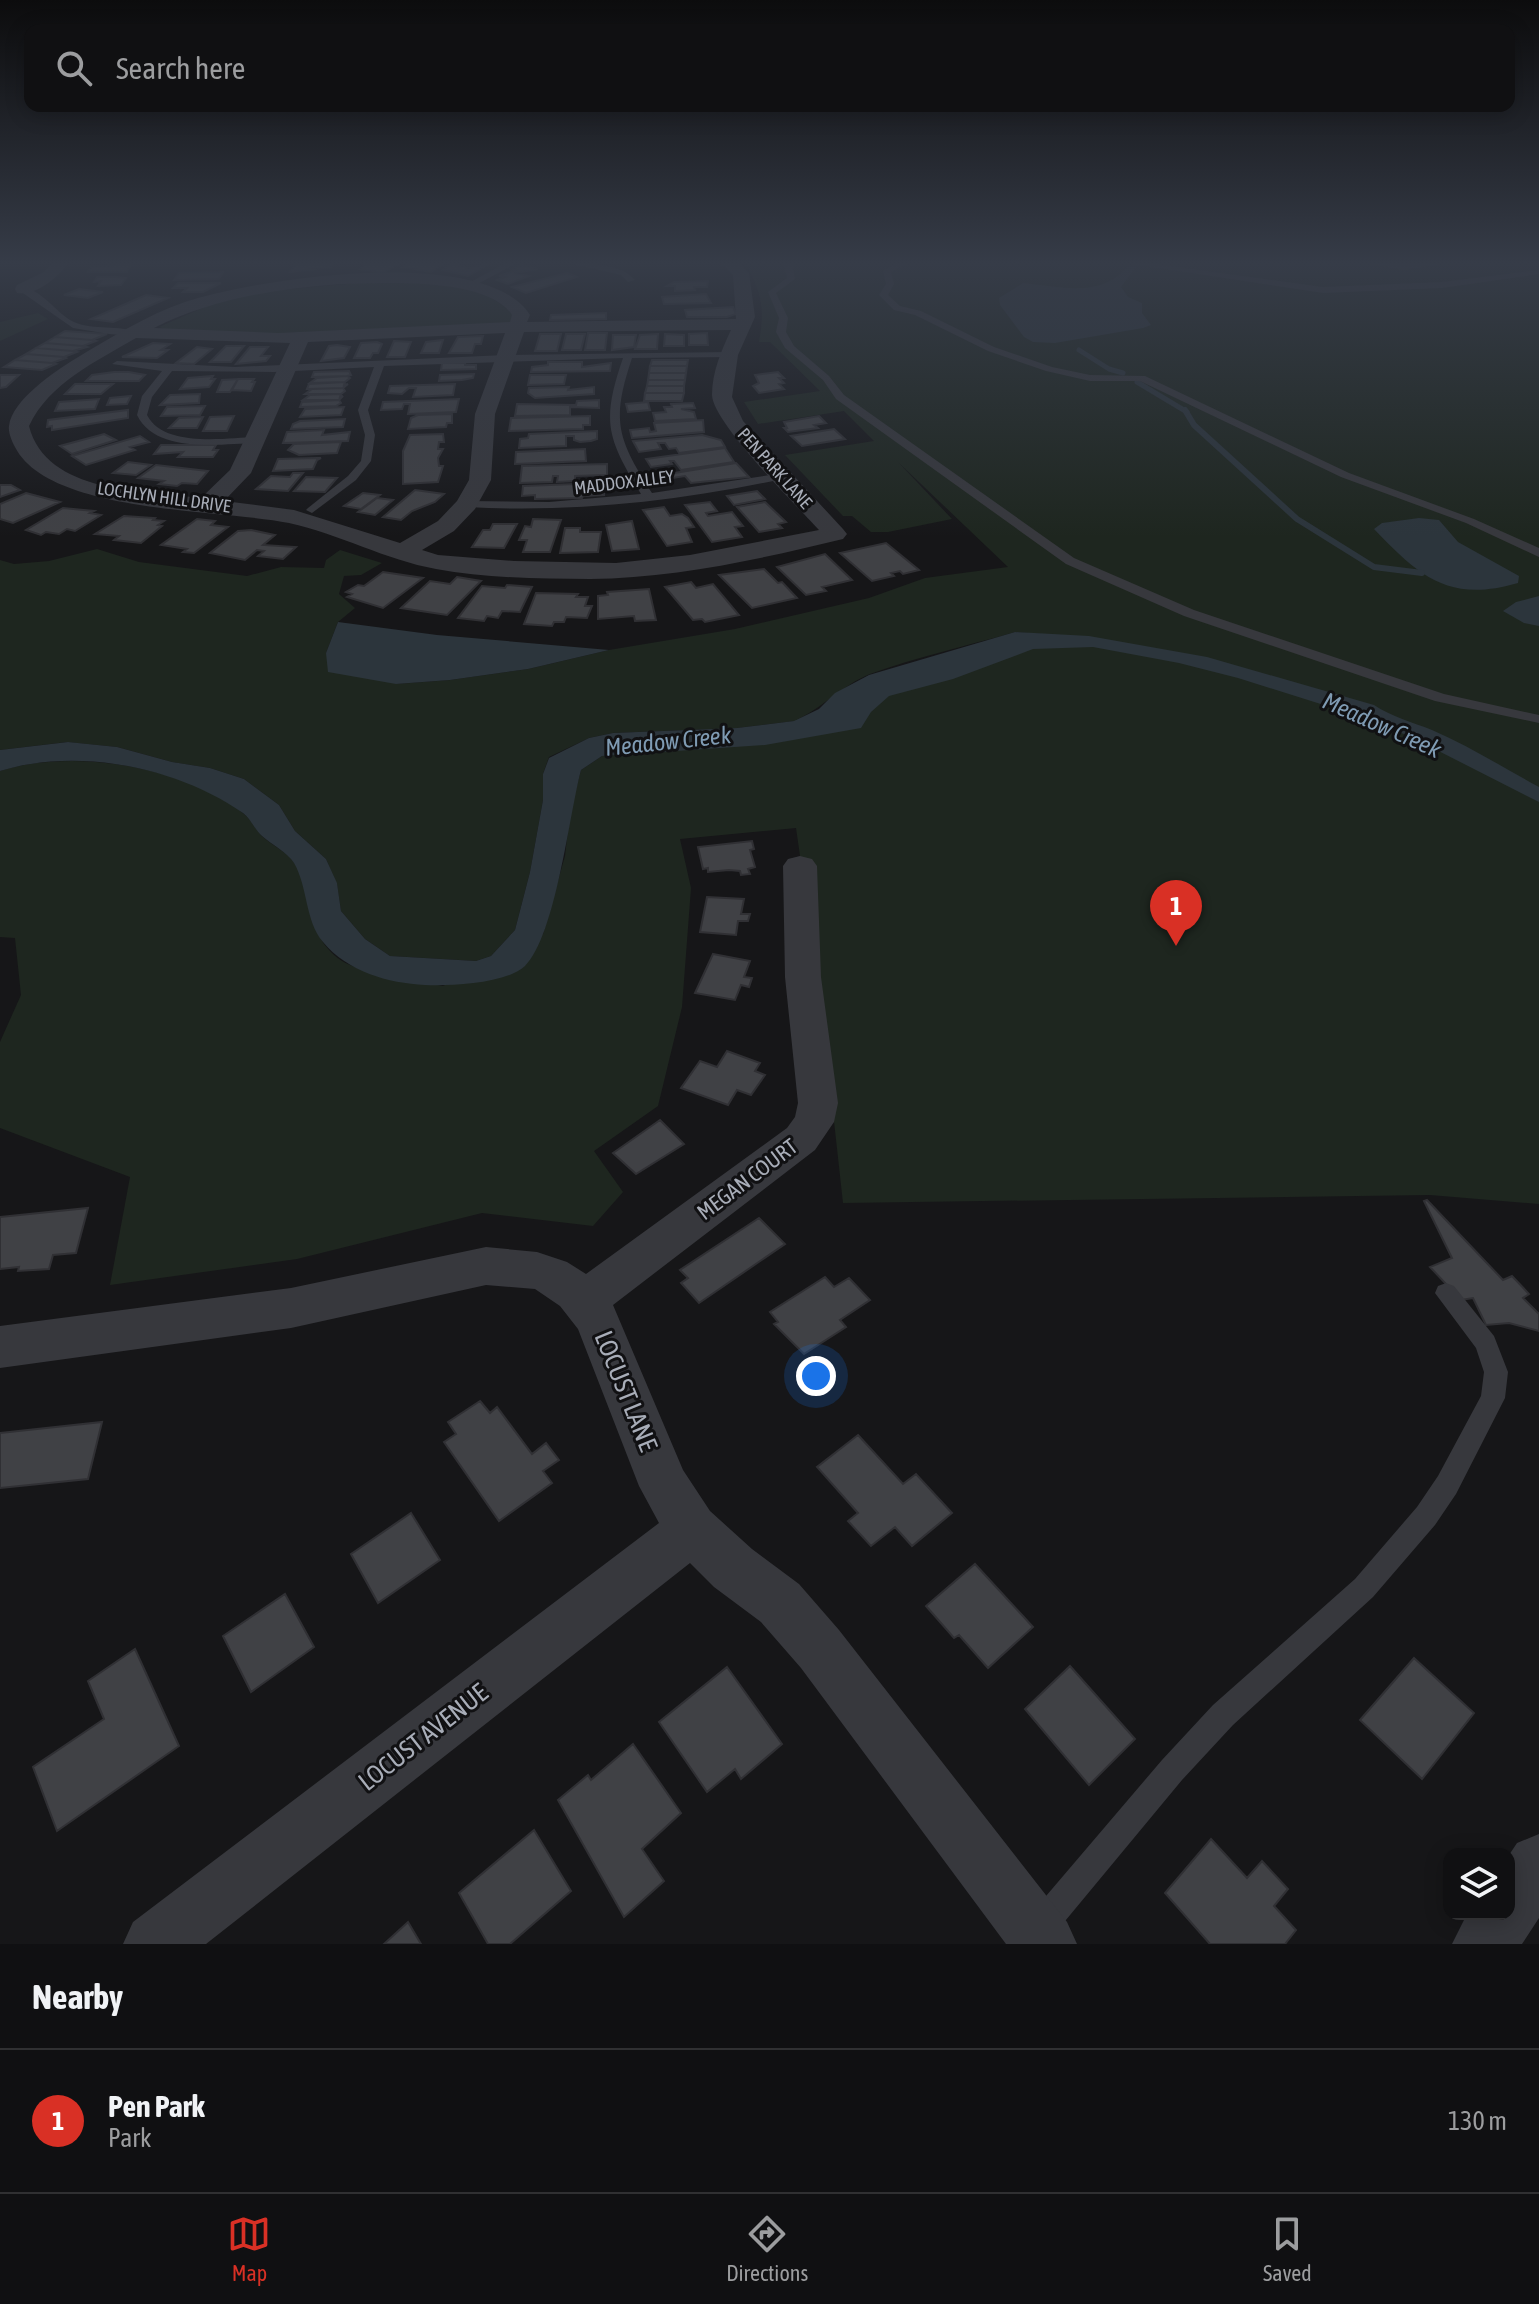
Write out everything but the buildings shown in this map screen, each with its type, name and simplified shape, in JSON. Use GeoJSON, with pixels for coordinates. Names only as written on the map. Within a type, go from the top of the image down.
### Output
{"type":"FeatureCollection","features":[{"type":"Feature","properties":{"kind":"street","name":"LOCHLYN HILL DRIVE"},"geometry":{"type":"LineString","coordinates":[[97,355],[63,375],[33,399],[19,426],[25,451],[49,472],[111,493],[306,519],[438,562],[516,568],[640,569],[716,558],[835,534]]}},
{"type":"Feature","properties":{"kind":"street"},"geometry":{"type":"LineString","coordinates":[[208,504],[240,473],[293,355]]}},
{"type":"Feature","properties":{"kind":"street"},"geometry":{"type":"LineString","coordinates":[[403,552],[446,526],[467,504],[480,480],[485,414],[506,355]]}},
{"type":"Feature","properties":{"kind":"street","name":"PEN PARK LANE"},"geometry":{"type":"LineString","coordinates":[[729,355],[722,402],[734,423],[835,534]]}},
{"type":"Feature","properties":{"kind":"street","name":"MEGAN COURT"},"geometry":{"type":"LineString","coordinates":[[586,1300],[801,1139],[814,1122],[818,1103],[803,977],[800,866]]}},
{"type":"Feature","properties":{"kind":"street","name":"LOCUST LANE"},"geometry":{"type":"LineString","coordinates":[[0,1347],[291,1308],[486,1266],[512,1265],[542,1271],[564,1281],[586,1300],[597,1320],[664,1486],[692,1529],[733,1568],[780,1603],[820,1649],[1040,1938]]}},
{"type":"Feature","properties":{"kind":"street","name":"LOCUST AVENUE"},"geometry":{"type":"LineString","coordinates":[[155,1944],[692,1529]]}},
{"type":"Feature","properties":{"kind":"street"},"geometry":{"type":"LineString","coordinates":[[1515,1899],[1539,1865]]}},
{"type":"Feature","properties":{"kind":"street"},"geometry":{"type":"LineString","coordinates":[[1484,1944],[1501,1920]]}},
{"type":"Feature","properties":{"kind":"lane"},"geometry":{"type":"LineString","coordinates":[[117,364],[168,370],[505,358],[729,355]]}},
{"type":"Feature","properties":{"kind":"lane"},"geometry":{"type":"LineString","coordinates":[[798,355],[826,378],[840,397],[1070,561],[1189,613],[1440,698],[1539,719]]}},
{"type":"Feature","properties":{"kind":"lane"},"geometry":{"type":"LineString","coordinates":[[1008,355],[1049,369],[1090,378],[1142,378],[1345,475],[1470,521],[1539,553]]}},
{"type":"Feature","properties":{"kind":"lane"},"geometry":{"type":"LineString","coordinates":[[628,356],[612,411],[614,437],[619,451],[649,498]]}},
{"type":"Feature","properties":{"kind":"lane"},"geometry":{"type":"LineString","coordinates":[[312,510],[352,478],[366,461],[370,435],[363,410],[380,363]]}},
{"type":"Feature","properties":{"kind":"lane"},"geometry":{"type":"LineString","coordinates":[[168,370],[149,391],[142,406],[145,425],[150,431],[183,441],[256,440]]}},
{"type":"Feature","properties":{"kind":"lane","name":"MADDOX ALLEY"},"geometry":{"type":"LineString","coordinates":[[467,504],[575,506],[649,498],[783,476]]}},
{"type":"Feature","properties":{"kind":"lane"},"geometry":{"type":"LineString","coordinates":[[1040,1938],[1172,1770],[1223,1715],[1364,1588],[1426,1516],[1447,1485],[1493,1398],[1496,1372],[1486,1343],[1446,1293]]}},
{"type":"Feature","properties":{"kind":"shaded area"},"geometry":{"type":"Polygon","coordinates":[[[783,355],[1539,355],[1539,1204],[1430,1195],[843,1203],[820,994],[796,828],[680,839],[691,888],[682,1007],[658,1106],[594,1151],[623,1192],[593,1226],[482,1213],[297,1259],[110,1285],[130,1177],[0,1128],[0,1042],[21,995],[15,938],[0,937],[0,771],[60,761],[127,766],[160,773],[220,797],[244,814],[263,837],[292,860],[300,872],[314,924],[329,950],[350,965],[443,986],[543,934],[565,856],[570,812],[581,770],[602,756],[784,741],[795,721],[737,728],[613,733],[589,738],[549,757],[543,774],[543,800],[530,872],[515,930],[491,956],[476,961],[390,956],[365,939],[341,911],[337,884],[326,859],[295,831],[279,805],[244,779],[117,747],[67,742],[0,750],[0,560],[14,564],[49,561],[97,549],[139,562],[247,576],[281,567],[324,568],[326,560],[340,550],[382,563],[361,575],[344,576],[339,594],[355,608],[338,622],[326,653],[396,684],[528,669],[609,650],[735,629],[869,598],[925,578],[1008,567],[899,463],[952,519],[888,532],[871,532],[852,516],[843,516],[785,455],[874,441],[844,411],[758,424],[744,402],[820,391],[783,355]],[[1015,632],[870,674],[796,720],[1041,634],[1015,632]]]}},
{"type":"Feature","properties":{"kind":"water"},"geometry":{"type":"Polygon","coordinates":[[[1419,518],[1439,520],[1458,542],[1519,576],[1518,583],[1473,590],[1437,582],[1406,560],[1374,529],[1382,523],[1419,518]]]}},
{"type":"Feature","properties":{"kind":"water"},"geometry":{"type":"Polygon","coordinates":[[[1539,596],[1539,626],[1524,623],[1503,611],[1516,602],[1539,596]]]}},
{"type":"Feature","properties":{"kind":"water"},"geometry":{"type":"Polygon","coordinates":[[[338,622],[437,635],[609,650],[528,669],[396,684],[328,672],[326,653],[338,622]]]}},
{"type":"Feature","properties":{"kind":"water","name":"Meadow Creek"},"geometry":{"type":"Polygon","coordinates":[[[1015,632],[1089,636],[1207,657],[1374,705],[1459,743],[1539,787],[1539,802],[1411,737],[1365,718],[1238,678],[1093,647],[1033,649],[953,679],[889,696],[871,712],[861,728],[765,745],[602,756],[581,770],[553,902],[536,951],[525,966],[492,980],[425,985],[397,982],[370,974],[333,952],[317,934],[294,863],[262,836],[243,813],[217,797],[158,773],[94,762],[30,764],[0,771],[0,750],[68,742],[117,747],[244,779],[279,805],[295,831],[326,859],[337,883],[341,911],[365,939],[390,956],[476,961],[491,956],[515,930],[530,872],[543,800],[543,774],[549,758],[589,738],[613,733],[737,728],[794,721],[819,709],[835,693],[869,675],[1015,632]]]}},
{"type":"Feature","properties":{"kind":"waterway"},"geometry":{"type":"LineString","coordinates":[[1086,355],[1109,369],[1123,373]]}},
{"type":"Feature","properties":{"kind":"waterway"},"geometry":{"type":"LineString","coordinates":[[1137,382],[1186,411]]}},
{"type":"Feature","properties":{"kind":"waterway"},"geometry":{"type":"LineString","coordinates":[[1186,411],[1194,425],[1297,519],[1374,567],[1422,573]]}},
{"type":"Feature","properties":{"kind":"place","name":"Pen Park"},"geometry":{"type":"Point","coordinates":[1176,946]}}]}
